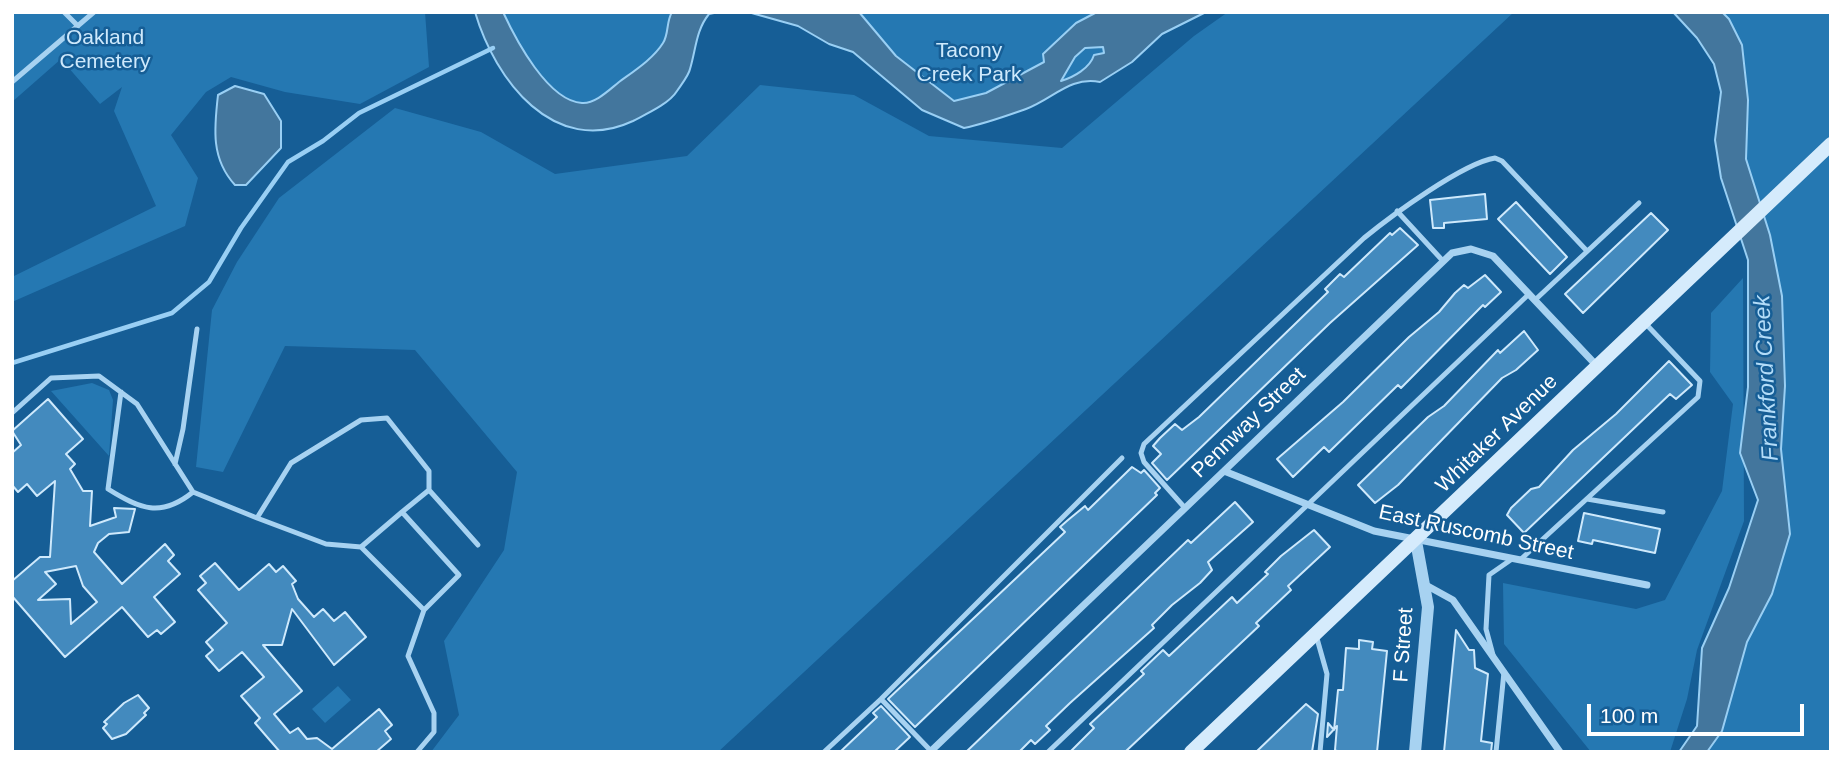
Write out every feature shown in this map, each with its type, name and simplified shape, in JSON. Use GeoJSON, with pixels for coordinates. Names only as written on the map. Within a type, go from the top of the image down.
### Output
{"type":"FeatureCollection","features":[{"type":"Feature","properties":{"kind":"main road","name":"Whitaker Avenue"},"geometry":{"type":"LineString","coordinates":[[1191,752],[1831,144]]}},
{"type":"Feature","properties":{"kind":"street","name":"Pennway Street"},"geometry":{"type":"LineString","coordinates":[[931,752],[1443,261],[1459,251],[1483,251],[1493,256],[1597,366]]}},
{"type":"Feature","properties":{"kind":"street","name":"East Ruscomb Street"},"geometry":{"type":"LineString","coordinates":[[1224,471],[1374,531],[1647,585]]}},
{"type":"Feature","properties":{"kind":"street","name":"F Street"},"geometry":{"type":"LineString","coordinates":[[1415,752],[1429,607],[1416,541]]}},
{"type":"Feature","properties":{"kind":"street"},"geometry":{"type":"LineString","coordinates":[[1424,584],[1453,600],[1560,752]]}},
{"type":"Feature","properties":{"kind":"lane"},"geometry":{"type":"LineString","coordinates":[[64,12],[78,26]]}},
{"type":"Feature","properties":{"kind":"lane"},"geometry":{"type":"LineString","coordinates":[[12,82],[94,12]]}},
{"type":"Feature","properties":{"kind":"lane"},"geometry":{"type":"LineString","coordinates":[[1185,509],[1143,462],[1141,453],[1144,444],[1354,247],[1397,211],[1478,163],[1495,158],[1502,161],[1587,251]]}},
{"type":"Feature","properties":{"kind":"lane"},"geometry":{"type":"LineString","coordinates":[[1048,752],[1306,504],[1639,203]]}},
{"type":"Feature","properties":{"kind":"lane"},"geometry":{"type":"LineString","coordinates":[[1397,211],[1443,261]]}},
{"type":"Feature","properties":{"kind":"lane"},"geometry":{"type":"LineString","coordinates":[[1494,658],[1486,629],[1489,575],[1517,559],[1698,397],[1700,381],[1644,322]]}},
{"type":"Feature","properties":{"kind":"lane"},"geometry":{"type":"LineString","coordinates":[[175,464],[183,429],[197,329]]}},
{"type":"Feature","properties":{"kind":"lane"},"geometry":{"type":"LineString","coordinates":[[12,413],[51,378],[99,376],[138,404],[193,492],[326,544],[361,547],[424,610]]}},
{"type":"Feature","properties":{"kind":"lane"},"geometry":{"type":"LineString","coordinates":[[121,392],[108,489],[137,507],[176,506],[193,492]]}},
{"type":"Feature","properties":{"kind":"lane"},"geometry":{"type":"LineString","coordinates":[[257,518],[291,463],[361,420],[387,418],[429,471],[429,490],[478,545]]}},
{"type":"Feature","properties":{"kind":"lane"},"geometry":{"type":"LineString","coordinates":[[824,752],[881,699],[1122,458]]}},
{"type":"Feature","properties":{"kind":"lane"},"geometry":{"type":"LineString","coordinates":[[361,547],[429,490]]}},
{"type":"Feature","properties":{"kind":"lane"},"geometry":{"type":"LineString","coordinates":[[1587,499],[1663,512]]}},
{"type":"Feature","properties":{"kind":"lane"},"geometry":{"type":"LineString","coordinates":[[402,512],[459,575],[424,610],[408,656],[434,713],[434,732],[417,752]]}},
{"type":"Feature","properties":{"kind":"lane"},"geometry":{"type":"LineString","coordinates":[[1316,635],[1327,674],[1320,752]]}},
{"type":"Feature","properties":{"kind":"lane"},"geometry":{"type":"LineString","coordinates":[[1496,752],[1504,672]]}},
{"type":"Feature","properties":{"kind":"lane"},"geometry":{"type":"LineString","coordinates":[[881,699],[931,752]]}},
{"type":"Feature","properties":{"kind":"green space","name":"Oakland Cemetery"},"geometry":{"type":"Polygon","coordinates":[[[12,12],[425,12],[429,67],[360,104],[285,92],[231,77],[206,92],[171,135],[198,178],[185,226],[12,302],[12,277],[156,206],[114,111],[122,87],[100,104],[61,59],[12,102],[12,12]]]}},
{"type":"Feature","properties":{"kind":"green space"},"geometry":{"type":"Polygon","coordinates":[[[488,12],[684,12],[636,110],[573,118],[488,12]]]}},
{"type":"Feature","properties":{"kind":"green space","name":"Tacony Creek Park"},"geometry":{"type":"Polygon","coordinates":[[[806,12],[1186,12],[1122,61],[962,120],[806,12]]]}},
{"type":"Feature","properties":{"kind":"green space"},"geometry":{"type":"Polygon","coordinates":[[[1228,12],[1514,12],[718,752],[431,752],[459,715],[444,641],[504,550],[517,472],[415,350],[285,346],[223,472],[196,467],[212,310],[237,262],[279,198],[395,108],[481,132],[555,174],[687,156],[760,85],[854,95],[929,136],[1062,148],[1194,36],[1228,12]]]}},
{"type":"Feature","properties":{"kind":"green space"},"geometry":{"type":"Polygon","coordinates":[[[1693,12],[1831,12],[1831,752],[1700,752],[1767,542],[1759,302],[1716,43],[1693,12]]]}},
{"type":"Feature","properties":{"kind":"green space"},"geometry":{"type":"Polygon","coordinates":[[[1743,278],[1744,521],[1697,650],[1687,699],[1670,752],[1591,752],[1504,644],[1503,583],[1636,609],[1665,600],[1722,491],[1733,404],[1710,372],[1711,313],[1743,278]]]}},
{"type":"Feature","properties":{"kind":"green space"},"geometry":{"type":"Polygon","coordinates":[[[92,383],[109,390],[113,400],[109,456],[51,391],[92,383]]]}},
{"type":"Feature","properties":{"kind":"green space"},"geometry":{"type":"Polygon","coordinates":[[[338,686],[351,700],[325,723],[312,709],[338,686]]]}},
{"type":"Feature","properties":{"kind":"water"},"geometry":{"type":"Polygon","coordinates":[[[475,12],[503,12],[525,53],[545,81],[569,100],[587,103],[602,96],[659,49],[665,39],[672,12],[719,12],[709,14],[705,20],[689,71],[673,96],[633,121],[604,130],[578,129],[554,121],[532,106],[513,86],[497,63],[475,12]]]}},
{"type":"Feature","properties":{"kind":"water"},"geometry":{"type":"Polygon","coordinates":[[[748,12],[859,12],[896,56],[954,101],[986,93],[1044,62],[1043,54],[1076,23],[1097,12],[1206,12],[1162,34],[1132,62],[1100,82],[1089,81],[1071,85],[1036,105],[964,128],[922,110],[853,52],[829,44],[798,26],[748,12]],[[1103,47],[1085,48],[1075,57],[1061,81],[1081,71],[1094,55],[1104,53],[1103,47]]]}},
{"type":"Feature","properties":{"kind":"water","name":"Frankford Creek"},"geometry":{"type":"Polygon","coordinates":[[[1673,12],[1722,12],[1729,19],[1742,45],[1748,100],[1746,159],[1770,235],[1782,296],[1785,386],[1781,449],[1790,534],[1772,594],[1747,642],[1722,731],[1707,752],[1679,752],[1697,726],[1702,648],[1729,588],[1758,500],[1740,453],[1748,387],[1748,260],[1721,178],[1715,140],[1721,92],[1714,64],[1697,38],[1673,12]]]}},
{"type":"Feature","properties":{"kind":"water"},"geometry":{"type":"Polygon","coordinates":[[[235,86],[264,94],[281,121],[281,148],[246,185],[235,185],[227,175],[216,143],[218,95],[235,86]]]}},
{"type":"Feature","properties":{"kind":"building"},"geometry":{"type":"Polygon","coordinates":[[[1485,194],[1487,219],[1444,223],[1444,228],[1433,228],[1430,200],[1485,194]]]}},
{"type":"Feature","properties":{"kind":"building"},"geometry":{"type":"Polygon","coordinates":[[[1516,202],[1567,257],[1550,274],[1498,219],[1516,202]]]}},
{"type":"Feature","properties":{"kind":"building"},"geometry":{"type":"Polygon","coordinates":[[[1651,213],[1668,230],[1583,313],[1565,294],[1651,213]]]}},
{"type":"Feature","properties":{"kind":"building"},"geometry":{"type":"Polygon","coordinates":[[[1400,228],[1418,245],[1330,323],[1167,480],[1152,463],[1161,454],[1153,446],[1160,438],[1175,424],[1182,430],[1199,417],[1328,292],[1325,289],[1340,274],[1344,277],[1390,233],[1392,235],[1400,228]]]}},
{"type":"Feature","properties":{"kind":"building"},"geometry":{"type":"Polygon","coordinates":[[[1485,275],[1501,292],[1485,307],[1483,305],[1401,388],[1398,385],[1329,452],[1324,447],[1293,477],[1277,459],[1343,402],[1464,285],[1468,288],[1485,275]]]}},
{"type":"Feature","properties":{"kind":"building"},"geometry":{"type":"Polygon","coordinates":[[[1524,331],[1538,350],[1516,370],[1502,378],[1398,485],[1375,503],[1358,485],[1428,417],[1444,406],[1498,350],[1500,353],[1524,331]]]}},
{"type":"Feature","properties":{"kind":"building"},"geometry":{"type":"Polygon","coordinates":[[[1669,361],[1692,385],[1676,399],[1670,394],[1524,533],[1507,515],[1511,508],[1531,489],[1539,487],[1573,450],[1616,414],[1669,361]]]}},
{"type":"Feature","properties":{"kind":"building"},"geometry":{"type":"Polygon","coordinates":[[[48,399],[83,439],[66,454],[75,464],[70,469],[83,491],[92,491],[90,526],[116,517],[114,508],[135,509],[129,532],[109,534],[98,543],[94,552],[122,584],[165,544],[174,555],[168,561],[180,574],[154,597],[175,622],[161,634],[157,630],[148,637],[122,607],[65,657],[12,596],[12,581],[40,557],[50,557],[55,481],[37,496],[27,484],[18,492],[12,485],[12,453],[21,445],[12,431],[48,399]],[[76,566],[45,572],[56,584],[38,600],[70,599],[71,624],[97,602],[83,586],[76,566]]]}},
{"type":"Feature","properties":{"kind":"building"},"geometry":{"type":"Polygon","coordinates":[[[1132,467],[1141,473],[1144,470],[1160,488],[1155,493],[1157,495],[915,727],[888,699],[1065,532],[1060,527],[1085,506],[1088,510],[1132,467]]]}},
{"type":"Feature","properties":{"kind":"building"},"geometry":{"type":"Polygon","coordinates":[[[1235,502],[1253,522],[1208,562],[1212,570],[1200,583],[1172,605],[1152,625],[1154,628],[1046,726],[1050,730],[1035,744],[1031,740],[1019,752],[966,752],[1188,540],[1191,543],[1235,502]]]}},
{"type":"Feature","properties":{"kind":"building"},"geometry":{"type":"Polygon","coordinates":[[[1584,513],[1660,529],[1655,553],[1593,540],[1592,544],[1578,541],[1584,513]]]}},
{"type":"Feature","properties":{"kind":"building"},"geometry":{"type":"Polygon","coordinates":[[[1314,530],[1330,547],[1288,586],[1291,590],[1256,623],[1259,626],[1125,752],[1070,752],[1094,728],[1090,724],[1144,674],[1141,671],[1163,650],[1169,656],[1232,597],[1237,603],[1268,574],[1265,572],[1281,556],[1314,530]]]}},
{"type":"Feature","properties":{"kind":"building"},"geometry":{"type":"Polygon","coordinates":[[[215,563],[239,590],[269,564],[276,572],[283,566],[296,581],[292,584],[298,599],[314,617],[323,609],[334,621],[345,612],[366,637],[334,665],[292,609],[282,645],[263,645],[302,691],[274,714],[290,733],[298,728],[307,739],[317,738],[332,749],[379,709],[392,725],[385,731],[391,739],[376,752],[280,752],[255,723],[260,718],[241,696],[264,677],[242,652],[219,671],[206,656],[213,650],[206,642],[227,623],[198,590],[206,583],[200,576],[215,563]]]}},
{"type":"Feature","properties":{"kind":"building"},"geometry":{"type":"Polygon","coordinates":[[[1456,630],[1469,650],[1474,650],[1475,668],[1488,674],[1481,741],[1492,743],[1491,752],[1444,752],[1456,630]]]}},
{"type":"Feature","properties":{"kind":"building"},"geometry":{"type":"Polygon","coordinates":[[[1359,640],[1373,642],[1372,649],[1387,651],[1377,752],[1335,750],[1337,726],[1334,729],[1338,690],[1343,690],[1346,648],[1359,649],[1359,640]]]}},
{"type":"Feature","properties":{"kind":"building"},"geometry":{"type":"Polygon","coordinates":[[[138,695],[149,708],[144,713],[146,715],[126,734],[112,739],[103,728],[107,724],[104,722],[124,703],[138,695]]]}},
{"type":"Feature","properties":{"kind":"building"},"geometry":{"type":"Polygon","coordinates":[[[1306,704],[1318,714],[1312,752],[1256,752],[1306,704]]]}},
{"type":"Feature","properties":{"kind":"building"},"geometry":{"type":"Polygon","coordinates":[[[881,706],[910,737],[894,752],[840,752],[877,717],[873,713],[881,706]]]}},
{"type":"Feature","properties":{"kind":"building"},"geometry":{"type":"Polygon","coordinates":[[[1328,723],[1334,730],[1327,737],[1328,723]]]}},
{"type":"Feature","properties":{"kind":"waterway"},"geometry":{"type":"LineString","coordinates":[[12,363],[172,313],[209,282],[241,228],[288,162],[323,141],[359,113],[493,48]]}}]}
